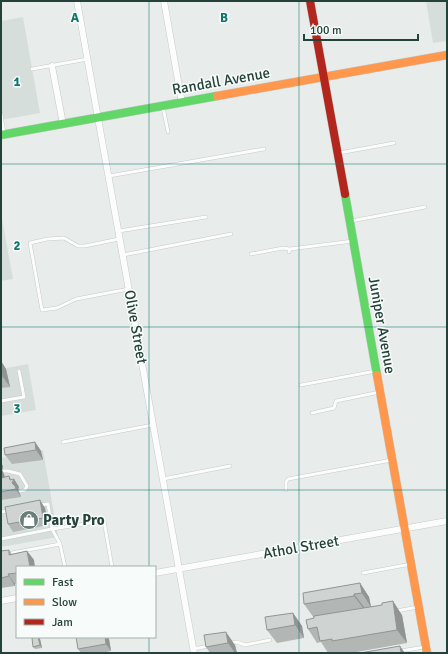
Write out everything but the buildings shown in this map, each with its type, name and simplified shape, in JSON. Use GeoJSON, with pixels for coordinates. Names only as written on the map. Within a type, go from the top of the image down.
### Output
{"type":"FeatureCollection","features":[{"type":"Feature","properties":{"kind":"street","name":"Olive Street"},"geometry":{"type":"LineString","coordinates":[[77,1],[194,651]]}},
{"type":"Feature","properties":{"kind":"street"},"geometry":{"type":"LineString","coordinates":[[164,1],[182,102]]}},
{"type":"Feature","properties":{"kind":"street","name":"Juniper Avenue"},"geometry":{"type":"LineString","coordinates":[[310,1],[426,650]]}},
{"type":"Feature","properties":{"kind":"street","name":"Randall Avenue"},"geometry":{"type":"LineString","coordinates":[[3,135],[447,55]]}},
{"type":"Feature","properties":{"kind":"street"},"geometry":{"type":"LineString","coordinates":[[52,66],[63,124]]}},
{"type":"Feature","properties":{"kind":"street","name":"Athol Street"},"geometry":{"type":"LineString","coordinates":[[156,573],[447,521]]}},
{"type":"Feature","properties":{"kind":"street"},"geometry":{"type":"LineString","coordinates":[[1,601],[16,598]]}},
{"type":"Feature","properties":{"kind":"lane"},"geometry":{"type":"LineString","coordinates":[[32,70],[88,59]]}},
{"type":"Feature","properties":{"kind":"lane"},"geometry":{"type":"LineString","coordinates":[[163,106],[168,132]]}},
{"type":"Feature","properties":{"kind":"lane"},"geometry":{"type":"LineString","coordinates":[[1,114],[3,135]]}},
{"type":"Feature","properties":{"kind":"lane"},"geometry":{"type":"LineString","coordinates":[[337,154],[394,143]]}},
{"type":"Feature","properties":{"kind":"lane"},"geometry":{"type":"LineString","coordinates":[[109,176],[264,149]]}},
{"type":"Feature","properties":{"kind":"lane"},"geometry":{"type":"LineString","coordinates":[[349,221],[424,207]]}},
{"type":"Feature","properties":{"kind":"lane"},"geometry":{"type":"LineString","coordinates":[[119,231],[206,217]]}},
{"type":"Feature","properties":{"kind":"lane"},"geometry":{"type":"LineString","coordinates":[[123,255],[231,234]]}},
{"type":"Feature","properties":{"kind":"lane"},"geometry":{"type":"LineString","coordinates":[[120,238],[85,246],[78,246],[64,238],[47,239],[30,243],[42,310],[57,308],[76,299],[129,289]]}},
{"type":"Feature","properties":{"kind":"lane"},"geometry":{"type":"LineString","coordinates":[[251,254],[283,248],[290,250],[353,241]]}},
{"type":"Feature","properties":{"kind":"lane"},"geometry":{"type":"LineString","coordinates":[[1,401],[24,397],[20,370]]}},
{"type":"Feature","properties":{"kind":"lane"},"geometry":{"type":"LineString","coordinates":[[300,385],[376,371]]}},
{"type":"Feature","properties":{"kind":"lane"},"geometry":{"type":"LineString","coordinates":[[312,413],[334,408],[336,401],[380,392]]}},
{"type":"Feature","properties":{"kind":"lane"},"geometry":{"type":"LineString","coordinates":[[63,442],[153,425]]}},
{"type":"Feature","properties":{"kind":"lane"},"geometry":{"type":"LineString","coordinates":[[286,490],[286,482],[288,479],[392,460]]}},
{"type":"Feature","properties":{"kind":"lane"},"geometry":{"type":"LineString","coordinates":[[163,479],[230,466]]}},
{"type":"Feature","properties":{"kind":"lane"},"geometry":{"type":"LineString","coordinates":[[4,471],[20,474],[27,486],[25,490],[20,491]]}},
{"type":"Feature","properties":{"kind":"lane"},"geometry":{"type":"LineString","coordinates":[[32,507],[48,504],[52,529],[60,544],[64,566]]}},
{"type":"Feature","properties":{"kind":"lane"},"geometry":{"type":"LineString","coordinates":[[1,512],[17,510]]}},
{"type":"Feature","properties":{"kind":"lane"},"geometry":{"type":"LineString","coordinates":[[1,539],[104,521],[112,566]]}},
{"type":"Feature","properties":{"kind":"lane"},"geometry":{"type":"LineString","coordinates":[[1,555],[60,544]]}},
{"type":"Feature","properties":{"kind":"lane"},"geometry":{"type":"LineString","coordinates":[[363,573],[410,564]]}},
{"type":"Feature","properties":{"kind":"lane"},"geometry":{"type":"LineString","coordinates":[[390,612],[418,607]]}},
{"type":"Feature","properties":{"kind":"lane"},"geometry":{"type":"LineString","coordinates":[[224,644],[238,642],[245,645],[270,640]]}},
{"type":"Feature","properties":{"kind":"lane"},"geometry":{"type":"LineString","coordinates":[[194,651],[210,646]]}},
{"type":"Feature","properties":{"kind":"lane"},"geometry":{"type":"LineString","coordinates":[[397,652],[426,650]]}},
{"type":"Feature","properties":{"kind":"shaded area"},"geometry":{"type":"Polygon","coordinates":[[[426,1],[447,1],[447,41],[433,43],[426,1]]]}},
{"type":"Feature","properties":{"kind":"shaded area"},"geometry":{"type":"Polygon","coordinates":[[[23,17],[40,113],[1,120],[1,21],[23,17]]]}},
{"type":"Feature","properties":{"kind":"shaded area"},"geometry":{"type":"Polygon","coordinates":[[[1,213],[13,279],[1,281],[1,213]]]}},
{"type":"Feature","properties":{"kind":"shaded area"},"geometry":{"type":"Polygon","coordinates":[[[28,364],[36,410],[1,416],[1,369],[28,364]]]}},
{"type":"Feature","properties":{"kind":"shaded area"},"geometry":{"type":"Polygon","coordinates":[[[43,450],[58,537],[1,547],[1,458],[43,450]]]}},
{"type":"Feature","properties":{"kind":"traffic: fast"},"geometry":{"type":"LineString","coordinates":[[1,135],[217,96]]}},
{"type":"Feature","properties":{"kind":"traffic: fast"},"geometry":{"type":"LineString","coordinates":[[345,194],[377,375]]}},
{"type":"Feature","properties":{"kind":"traffic: slow"},"geometry":{"type":"LineString","coordinates":[[217,96],[447,55]]}},
{"type":"Feature","properties":{"kind":"traffic: slow"},"geometry":{"type":"LineString","coordinates":[[377,375],[427,653]]}},
{"type":"Feature","properties":{"kind":"traffic: jam"},"geometry":{"type":"LineString","coordinates":[[310,1],[345,194]]}},
{"type":"Feature","properties":{"kind":"place","name":"Party Pro"},"geometry":{"type":"Point","coordinates":[29,520]}}]}
